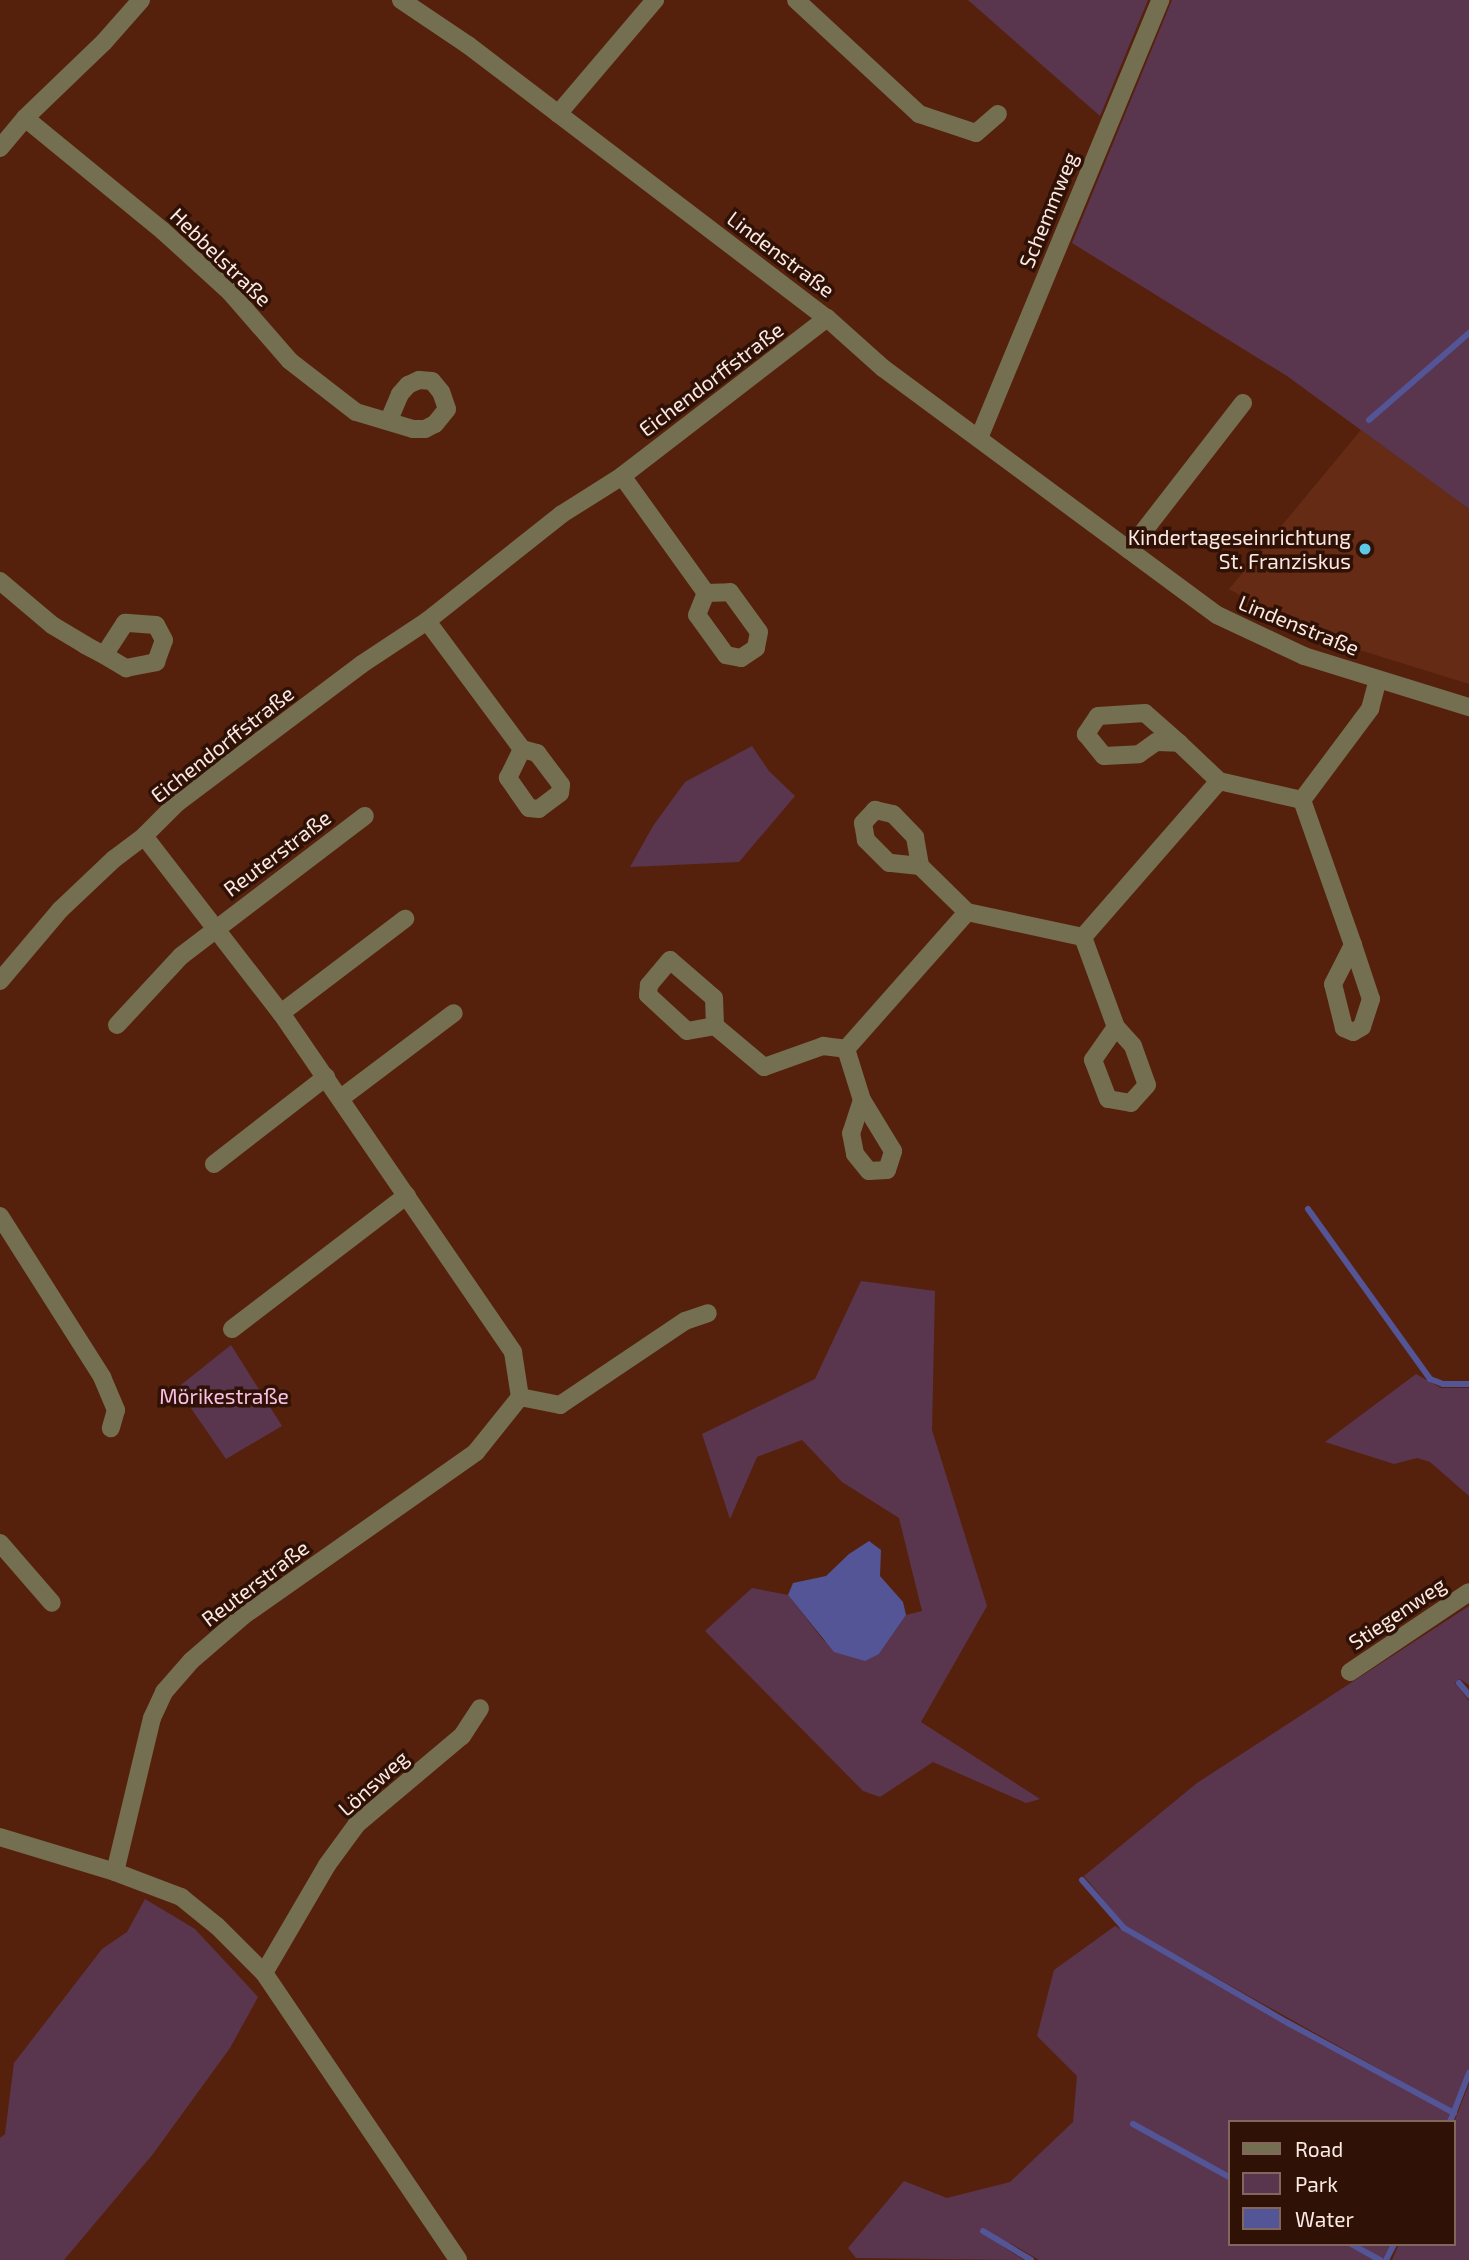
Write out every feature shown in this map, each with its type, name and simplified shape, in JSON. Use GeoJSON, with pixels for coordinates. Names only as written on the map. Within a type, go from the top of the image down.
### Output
{"type":"FeatureCollection","features":[{"type":"Feature","properties":{"kind":"street"},"geometry":{"type":"LineString","coordinates":[[0,148],[25,118],[104,42],[141,0]]}},
{"type":"Feature","properties":{"kind":"street","name":"Lindenstraße"},"geometry":{"type":"LineString","coordinates":[[401,0],[468,44],[827,318],[883,368],[1217,615],[1304,656],[1469,707]]}},
{"type":"Feature","properties":{"kind":"street"},"geometry":{"type":"LineString","coordinates":[[558,114],[655,0]]}},
{"type":"Feature","properties":{"kind":"street"},"geometry":{"type":"LineString","coordinates":[[796,0],[919,114],[976,133],[998,114]]}},
{"type":"Feature","properties":{"kind":"street","name":"Schemmweg"},"geometry":{"type":"LineString","coordinates":[[979,438],[1160,0]]}},
{"type":"Feature","properties":{"kind":"street","name":"Hebbelstraße"},"geometry":{"type":"LineString","coordinates":[[25,118],[173,239],[230,292],[290,361],[310,379],[356,412],[389,420]]}},
{"type":"Feature","properties":{"kind":"street","name":"Eichendorffstraße"},"geometry":{"type":"LineString","coordinates":[[0,981],[60,910],[177,803],[362,664],[427,621],[562,514],[622,476],[763,371],[827,318]]}},
{"type":"Feature","properties":{"kind":"street"},"geometry":{"type":"LineString","coordinates":[[1129,550],[1244,403]]}},
{"type":"Feature","properties":{"kind":"street"},"geometry":{"type":"LineString","coordinates":[[622,476],[706,593]]}},
{"type":"Feature","properties":{"kind":"street"},"geometry":{"type":"LineString","coordinates":[[0,581],[52,625],[104,655]]}},
{"type":"Feature","properties":{"kind":"street"},"geometry":{"type":"LineString","coordinates":[[427,621],[522,749]]}},
{"type":"Feature","properties":{"kind":"street"},"geometry":{"type":"LineString","coordinates":[[1302,800],[1370,709],[1378,680]]}},
{"type":"Feature","properties":{"kind":"street"},"geometry":{"type":"LineString","coordinates":[[1179,743],[1156,742],[1139,754],[1104,756],[1086,734],[1098,716],[1145,713],[1179,743],[1219,781],[1302,800]]}},
{"type":"Feature","properties":{"kind":"street"},"geometry":{"type":"LineString","coordinates":[[1083,937],[1219,781]]}},
{"type":"Feature","properties":{"kind":"street"},"geometry":{"type":"LineString","coordinates":[[1302,800],[1353,945]]}},
{"type":"Feature","properties":{"kind":"street","name":"Reuterstraße"},"geometry":{"type":"LineString","coordinates":[[117,1025],[181,956],[365,816]]}},
{"type":"Feature","properties":{"kind":"street","name":"Reuterstraße"},"geometry":{"type":"LineString","coordinates":[[115,1872],[152,1718],[166,1689],[191,1661],[243,1616],[476,1452],[520,1396],[513,1352],[281,1013],[144,836]]}},
{"type":"Feature","properties":{"kind":"street"},"geometry":{"type":"LineString","coordinates":[[920,866],[967,912],[1083,937]]}},
{"type":"Feature","properties":{"kind":"street"},"geometry":{"type":"LineString","coordinates":[[846,1049],[967,912]]}},
{"type":"Feature","properties":{"kind":"street"},"geometry":{"type":"LineString","coordinates":[[281,1013],[405,919]]}},
{"type":"Feature","properties":{"kind":"street"},"geometry":{"type":"LineString","coordinates":[[1083,937],[1115,1027]]}},
{"type":"Feature","properties":{"kind":"street"},"geometry":{"type":"LineString","coordinates":[[341,1098],[454,1013]]}},
{"type":"Feature","properties":{"kind":"street"},"geometry":{"type":"LineString","coordinates":[[715,1026],[764,1067],[823,1046],[846,1049]]}},
{"type":"Feature","properties":{"kind":"street"},"geometry":{"type":"LineString","coordinates":[[846,1049],[862,1100]]}},
{"type":"Feature","properties":{"kind":"street"},"geometry":{"type":"LineString","coordinates":[[214,1164],[326,1077]]}},
{"type":"Feature","properties":{"kind":"street"},"geometry":{"type":"LineString","coordinates":[[232,1329],[407,1195]]}},
{"type":"Feature","properties":{"kind":"street"},"geometry":{"type":"LineString","coordinates":[[0,1216],[102,1377],[116,1410],[111,1428]]}},
{"type":"Feature","properties":{"kind":"street"},"geometry":{"type":"LineString","coordinates":[[520,1396],[560,1405],[684,1321],[708,1313]]}},
{"type":"Feature","properties":{"kind":"street"},"geometry":{"type":"LineString","coordinates":[[0,1543],[52,1603]]}},
{"type":"Feature","properties":{"kind":"street","name":"Stiegenweg"},"geometry":{"type":"LineString","coordinates":[[1350,1672],[1469,1591]]}},
{"type":"Feature","properties":{"kind":"street","name":"Lönsweg"},"geometry":{"type":"LineString","coordinates":[[264,1973],[327,1864],[357,1824],[462,1737],[480,1708]]}},
{"type":"Feature","properties":{"kind":"street"},"geometry":{"type":"LineString","coordinates":[[0,1837],[115,1872],[181,1897],[217,1926],[264,1973],[458,2260]]}},
{"type":"Feature","properties":{"kind":"shaded area","name":"Kindertageseinrichtung St. Franziskus"},"geometry":{"type":"Polygon","coordinates":[[[1361,430],[1469,509],[1469,684],[1311,635],[1229,589],[1361,430]]]}},
{"type":"Feature","properties":{"kind":"green space"},"geometry":{"type":"Polygon","coordinates":[[[968,0],[1148,0],[1100,116],[968,0]]]}},
{"type":"Feature","properties":{"kind":"green space"},"geometry":{"type":"Polygon","coordinates":[[[1172,0],[1469,0],[1469,509],[1287,376],[1072,243],[1172,0]]]}},
{"type":"Feature","properties":{"kind":"green space"},"geometry":{"type":"Polygon","coordinates":[[[752,746],[769,771],[795,796],[739,862],[630,867],[653,826],[685,782],[752,746]]]}},
{"type":"Feature","properties":{"kind":"green space"},"geometry":{"type":"Polygon","coordinates":[[[861,1281],[935,1291],[932,1430],[987,1606],[921,1722],[1040,1799],[1026,1803],[933,1762],[880,1797],[863,1791],[705,1631],[752,1588],[788,1595],[824,1641],[879,1654],[906,1615],[922,1611],[899,1518],[842,1482],[802,1440],[757,1457],[730,1519],[702,1434],[815,1379],[861,1281]]]}},
{"type":"Feature","properties":{"kind":"green space","name":"Mörikestraße"},"geometry":{"type":"Polygon","coordinates":[[[231,1345],[282,1426],[226,1459],[177,1388],[231,1345]]]}},
{"type":"Feature","properties":{"kind":"green space"},"geometry":{"type":"Polygon","coordinates":[[[1416,1374],[1441,1388],[1469,1388],[1469,1496],[1430,1462],[1417,1458],[1394,1464],[1325,1442],[1416,1374]]]}},
{"type":"Feature","properties":{"kind":"green space"},"geometry":{"type":"Polygon","coordinates":[[[1469,1606],[1469,1685],[1460,1679],[1455,1683],[1469,1701],[1469,2070],[1454,2111],[1126,1927],[1084,1876],[1197,1783],[1469,1606]]]}},
{"type":"Feature","properties":{"kind":"green space"},"geometry":{"type":"Polygon","coordinates":[[[145,1899],[195,1929],[258,1997],[230,2048],[153,2154],[64,2260],[0,2260],[0,2138],[5,2134],[14,2063],[102,1949],[127,1932],[145,1899]]]}},
{"type":"Feature","properties":{"kind":"green space"},"geometry":{"type":"Polygon","coordinates":[[[1115,1926],[1452,2114],[1449,2120],[1228,2120],[1228,2246],[1390,2246],[1384,2260],[1039,2260],[1010,2243],[1002,2246],[1024,2260],[856,2258],[848,2248],[904,2181],[947,2198],[1010,2182],[1073,2122],[1077,2076],[1037,2036],[1054,1970],[1115,1926]]]}},
{"type":"Feature","properties":{"kind":"green space"},"geometry":{"type":"Polygon","coordinates":[[[1469,2084],[1469,2260],[1392,2260],[1398,2246],[1455,2246],[1455,2120],[1469,2084]]]}},
{"type":"Feature","properties":{"kind":"water"},"geometry":{"type":"Polygon","coordinates":[[[869,1541],[881,1550],[880,1576],[903,1602],[906,1615],[879,1654],[865,1661],[834,1652],[788,1595],[793,1583],[826,1576],[849,1554],[869,1541]]]}},
{"type":"Feature","properties":{"kind":"waterway"},"geometry":{"type":"LineString","coordinates":[[1369,420],[1469,333]]}},
{"type":"Feature","properties":{"kind":"waterway"},"geometry":{"type":"LineString","coordinates":[[1308,1209],[1430,1379],[1443,1384],[1469,1384]]}},
{"type":"Feature","properties":{"kind":"waterway"},"geometry":{"type":"LineString","coordinates":[[1459,1683],[1469,1695]]}},
{"type":"Feature","properties":{"kind":"waterway"},"geometry":{"type":"LineString","coordinates":[[1082,1880],[1124,1928],[1288,2023],[1454,2113]]}},
{"type":"Feature","properties":{"kind":"waterway"},"geometry":{"type":"LineString","coordinates":[[1451,2120],[1469,2073]]}},
{"type":"Feature","properties":{"kind":"waterway"},"geometry":{"type":"LineString","coordinates":[[1133,2124],[1228,2176]]}},
{"type":"Feature","properties":{"kind":"waterway"},"geometry":{"type":"LineString","coordinates":[[983,2231],[1031,2260]]}},
{"type":"Feature","properties":{"kind":"waterway"},"geometry":{"type":"LineString","coordinates":[[1355,2246],[1380,2260]]}},
{"type":"Feature","properties":{"kind":"waterway"},"geometry":{"type":"LineString","coordinates":[[1386,2260],[1393,2246]]}},
{"type":"Feature","properties":{"kind":"place","name":"Kindertageseinrichtung St. Franziskus"},"geometry":{"type":"Point","coordinates":[1365,549]}}]}
